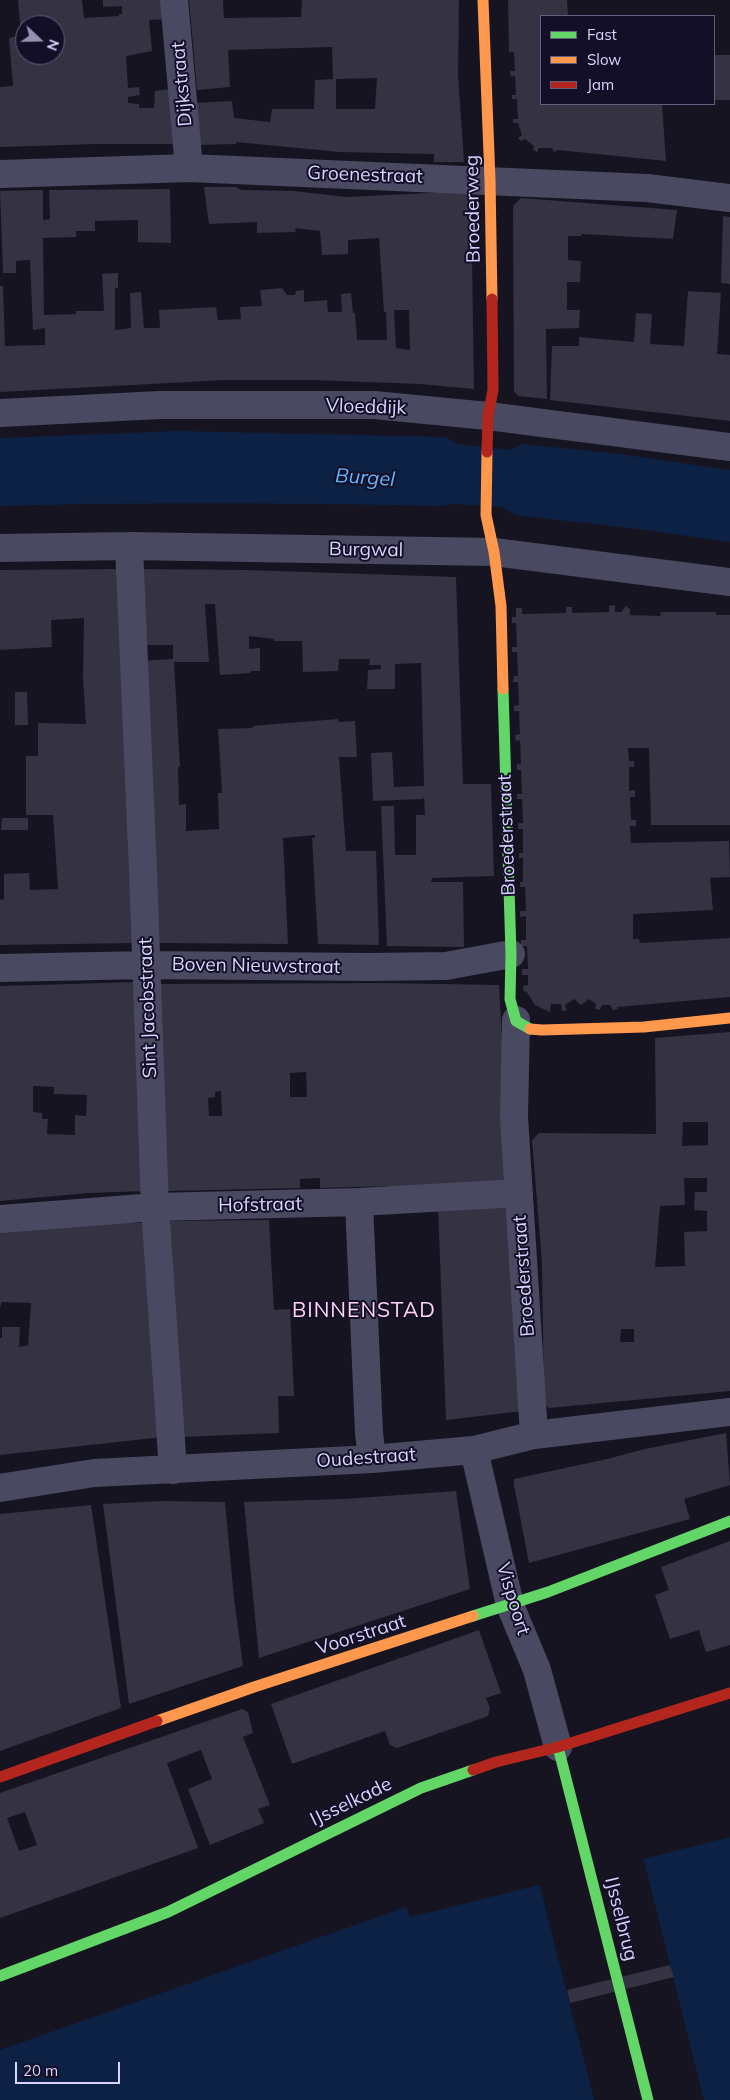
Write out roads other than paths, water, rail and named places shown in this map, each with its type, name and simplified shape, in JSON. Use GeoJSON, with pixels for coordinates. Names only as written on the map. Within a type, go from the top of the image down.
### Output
{"type":"FeatureCollection","features":[{"type":"Feature","properties":{"kind":"street","name":"Dijkstraat"},"geometry":{"type":"LineString","coordinates":[[174,0],[189,168]]}},
{"type":"Feature","properties":{"kind":"street","name":"Broederweg"},"geometry":{"type":"LineString","coordinates":[[483,0],[490,180],[494,390],[488,427],[486,515]]}},
{"type":"Feature","properties":{"kind":"street","name":"Groenestraat"},"geometry":{"type":"LineString","coordinates":[[0,174],[189,168],[647,188],[730,198]]}},
{"type":"Feature","properties":{"kind":"street","name":"Vloeddijk"},"geometry":{"type":"LineString","coordinates":[[0,413],[160,405],[374,405],[488,427],[730,447]]}},
{"type":"Feature","properties":{"kind":"street","name":"Broederstraat"},"geometry":{"type":"LineString","coordinates":[[486,515],[494,552],[500,606],[511,954],[511,1011],[516,1020],[521,1117],[519,1193],[534,1435]]}},
{"type":"Feature","properties":{"kind":"street","name":"Burgwal"},"geometry":{"type":"LineString","coordinates":[[0,548],[129,546],[494,552],[730,582]]}},
{"type":"Feature","properties":{"kind":"street","name":"Sint Jacobstraat"},"geometry":{"type":"LineString","coordinates":[[129,546],[155,1207],[173,1470]]}},
{"type":"Feature","properties":{"kind":"street","name":"Boven Nieuwstraat"},"geometry":{"type":"LineString","coordinates":[[0,968],[146,965],[446,966],[511,954]]}},
{"type":"Feature","properties":{"kind":"street"},"geometry":{"type":"LineString","coordinates":[[516,1020],[529,1029],[645,1032],[730,1018]]}},
{"type":"Feature","properties":{"kind":"street","name":"Hofstraat"},"geometry":{"type":"LineString","coordinates":[[0,1219],[155,1207],[359,1202],[519,1193]]}},
{"type":"Feature","properties":{"kind":"street"},"geometry":{"type":"LineString","coordinates":[[359,1202],[369,1433],[372,1459]]}},
{"type":"Feature","properties":{"kind":"street","name":"Oudestraat"},"geometry":{"type":"LineString","coordinates":[[0,1488],[94,1474],[372,1459],[474,1450],[534,1435],[730,1412]]}},
{"type":"Feature","properties":{"kind":"street","name":"Vispoort"},"geometry":{"type":"LineString","coordinates":[[474,1450],[510,1605],[537,1670],[558,1747]]}},
{"type":"Feature","properties":{"kind":"street","name":"Voorstraat"},"geometry":{"type":"LineString","coordinates":[[0,1777],[254,1688],[548,1592],[730,1521]]}},
{"type":"Feature","properties":{"kind":"street","name":"IJsselkade"},"geometry":{"type":"LineString","coordinates":[[0,1976],[168,1912],[421,1788],[496,1762],[558,1747],[730,1693]]}},
{"type":"Feature","properties":{"kind":"street","name":"IJsselbrug"},"geometry":{"type":"LineString","coordinates":[[558,1747],[579,1823],[648,2100]]}},
{"type":"Feature","properties":{"kind":"water","name":"Burgel"},"geometry":{"type":"Polygon","coordinates":[[[178,431],[446,437],[457,444],[511,450],[522,444],[620,454],[730,470],[730,542],[515,515],[502,507],[454,504],[440,506],[220,503],[0,506],[0,438],[178,431]]]}},
{"type":"Feature","properties":{"kind":"water"},"geometry":{"type":"Polygon","coordinates":[[[730,1837],[730,2100],[0,2100],[0,2050],[406,1907],[410,1917],[730,1837]]]}},
{"type":"Feature","properties":{"kind":"district","name":"BINNENSTAD"},"geometry":{"type":"Point","coordinates":[364,1311]}}]}
